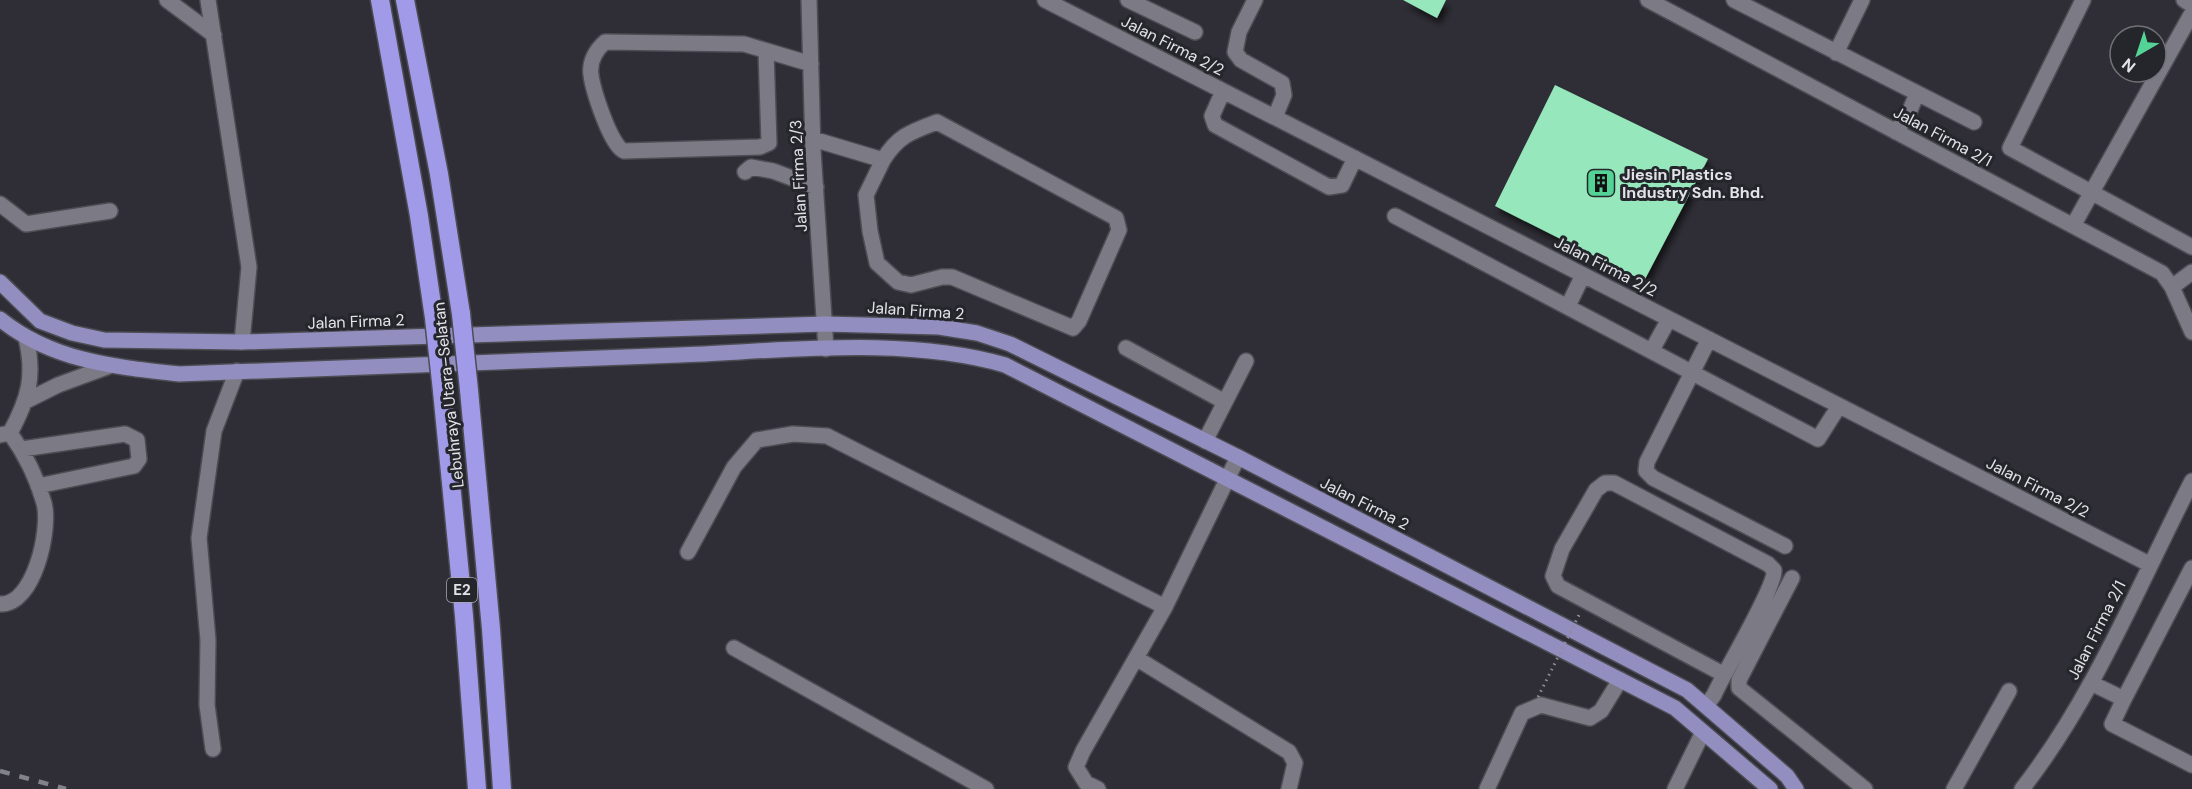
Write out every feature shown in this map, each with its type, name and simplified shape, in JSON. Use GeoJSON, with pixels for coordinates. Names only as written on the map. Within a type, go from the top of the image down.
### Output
{"type":"FeatureCollection","features":[{"type":"Feature","properties":{"kind":"highway","name":"Lebuhraya Utara–Selatan"},"geometry":{"type":"LineString","coordinates":[[380,0],[419,216],[434,318],[464,616],[477,789]]}},
{"type":"Feature","properties":{"kind":"highway","name":"Lebuhraya Utara–Selatan"},"geometry":{"type":"LineString","coordinates":[[405,0],[439,174],[461,314],[491,629],[502,789]]}},
{"type":"Feature","properties":{"kind":"highway"},"geometry":{"type":"LineString","coordinates":[[411,33],[419,0]]}},
{"type":"Feature","properties":{"kind":"main road","name":"Jalan Firma 2"},"geometry":{"type":"LineString","coordinates":[[0,282],[40,321],[72,333],[104,340],[242,342],[825,324],[939,327],[977,333],[1010,344],[1238,457],[1687,690],[1787,776],[1796,789]]}},
{"type":"Feature","properties":{"kind":"main road"},"geometry":{"type":"LineString","coordinates":[[0,319],[26,338],[65,355],[107,367],[179,374],[826,350],[935,350],[970,355],[1005,365],[1675,708],[1770,789]]}},
{"type":"Feature","properties":{"kind":"street"},"geometry":{"type":"LineString","coordinates":[[167,0],[214,35]]}},
{"type":"Feature","properties":{"kind":"street"},"geometry":{"type":"LineString","coordinates":[[208,0],[249,267],[242,342]]}},
{"type":"Feature","properties":{"kind":"street","name":"Jalan Firma 2/3"},"geometry":{"type":"LineString","coordinates":[[809,0],[813,139],[826,350]]}},
{"type":"Feature","properties":{"kind":"street","name":"Jalan Firma 2/2"},"geometry":{"type":"LineString","coordinates":[[1046,0],[2149,564]]}},
{"type":"Feature","properties":{"kind":"street"},"geometry":{"type":"LineString","coordinates":[[1128,0],[1195,32]]}},
{"type":"Feature","properties":{"kind":"street"},"geometry":{"type":"LineString","coordinates":[[1255,0],[1239,32],[1235,52],[1241,60],[1282,83],[1284,95],[1275,117]]}},
{"type":"Feature","properties":{"kind":"street","name":"Jalan Firma 2/1"},"geometry":{"type":"LineString","coordinates":[[1648,0],[2074,224],[2162,273],[2172,287],[2192,332]]}},
{"type":"Feature","properties":{"kind":"street"},"geometry":{"type":"LineString","coordinates":[[1734,0],[1974,123]]}},
{"type":"Feature","properties":{"kind":"street"},"geometry":{"type":"LineString","coordinates":[[1836,52],[1862,0]]}},
{"type":"Feature","properties":{"kind":"street"},"geometry":{"type":"LineString","coordinates":[[2083,0],[2010,148],[2192,247]]}},
{"type":"Feature","properties":{"kind":"street"},"geometry":{"type":"LineString","coordinates":[[2184,0],[2192,4]]}},
{"type":"Feature","properties":{"kind":"street"},"geometry":{"type":"LineString","coordinates":[[2074,224],[2192,13]]}},
{"type":"Feature","properties":{"kind":"street"},"geometry":{"type":"LineString","coordinates":[[766,51],[770,143],[760,147],[624,151],[612,141],[591,74],[596,50],[605,42],[744,44],[811,64]]}},
{"type":"Feature","properties":{"kind":"street"},"geometry":{"type":"LineString","coordinates":[[1223,91],[1212,116],[1215,125],[1329,187],[1342,185],[1355,158]]}},
{"type":"Feature","properties":{"kind":"street"},"geometry":{"type":"LineString","coordinates":[[1896,132],[1909,112],[1917,93]]}},
{"type":"Feature","properties":{"kind":"street"},"geometry":{"type":"LineString","coordinates":[[937,122],[1116,218],[1119,230],[1079,321],[1073,328],[952,277],[942,277],[911,285],[898,282],[877,263],[870,231],[866,195],[883,160],[894,142],[908,132],[937,122]]}},
{"type":"Feature","properties":{"kind":"street"},"geometry":{"type":"LineString","coordinates":[[813,139],[883,160]]}},
{"type":"Feature","properties":{"kind":"street"},"geometry":{"type":"LineString","coordinates":[[745,172],[751,167],[773,171],[816,187]]}},
{"type":"Feature","properties":{"kind":"street"},"geometry":{"type":"LineString","coordinates":[[0,204],[26,224],[110,211]]}},
{"type":"Feature","properties":{"kind":"street"},"geometry":{"type":"LineString","coordinates":[[1395,216],[1818,439],[1839,405]]}},
{"type":"Feature","properties":{"kind":"street"},"geometry":{"type":"LineString","coordinates":[[2172,287],[2192,272]]}},
{"type":"Feature","properties":{"kind":"street"},"geometry":{"type":"LineString","coordinates":[[1568,306],[1583,275]]}},
{"type":"Feature","properties":{"kind":"street"},"geometry":{"type":"LineString","coordinates":[[1652,350],[1669,319]]}},
{"type":"Feature","properties":{"kind":"street"},"geometry":{"type":"LineString","coordinates":[[0,604],[5,604],[25,591],[37,565],[44,540],[45,506],[38,486],[22,449],[5,434],[26,401],[31,361],[26,338]]}},
{"type":"Feature","properties":{"kind":"street"},"geometry":{"type":"LineString","coordinates":[[1709,339],[1647,462],[1646,471],[1653,478],[1785,546]]}},
{"type":"Feature","properties":{"kind":"street"},"geometry":{"type":"LineString","coordinates":[[1126,348],[1225,402]]}},
{"type":"Feature","properties":{"kind":"street"},"geometry":{"type":"LineString","coordinates":[[1205,441],[1246,361]]}},
{"type":"Feature","properties":{"kind":"street"},"geometry":{"type":"LineString","coordinates":[[26,401],[58,385],[107,367]]}},
{"type":"Feature","properties":{"kind":"street"},"geometry":{"type":"LineString","coordinates":[[213,749],[207,705],[208,640],[199,538],[214,431],[237,371]]}},
{"type":"Feature","properties":{"kind":"street"},"geometry":{"type":"LineString","coordinates":[[22,449],[125,434],[137,440],[140,459],[134,466],[38,486]]}},
{"type":"Feature","properties":{"kind":"street"},"geometry":{"type":"LineString","coordinates":[[688,552],[734,467],[757,440],[793,434],[827,436],[1165,607]]}},
{"type":"Feature","properties":{"kind":"street"},"geometry":{"type":"LineString","coordinates":[[1089,787],[1076,767],[1165,607],[1238,457]]}},
{"type":"Feature","properties":{"kind":"street","name":"Jalan Firma 2/1"},"geometry":{"type":"LineString","coordinates":[[2022,789],[2040,765],[2091,683],[2192,481]]}},
{"type":"Feature","properties":{"kind":"street"},"geometry":{"type":"LineString","coordinates":[[1706,706],[1723,674],[1769,587],[1774,570],[1768,564],[1614,483],[1605,483],[1596,490],[1562,549],[1553,576],[1558,586],[1723,674]]}},
{"type":"Feature","properties":{"kind":"street"},"geometry":{"type":"LineString","coordinates":[[2192,568],[2112,724],[2192,765]]}},
{"type":"Feature","properties":{"kind":"street"},"geometry":{"type":"LineString","coordinates":[[1792,578],[1739,680],[1739,688],[1865,789]]}},
{"type":"Feature","properties":{"kind":"street"},"geometry":{"type":"LineString","coordinates":[[734,648],[986,789]]}},
{"type":"Feature","properties":{"kind":"street"},"geometry":{"type":"LineString","coordinates":[[1136,658],[1289,752],[1295,763],[1289,789]]}},
{"type":"Feature","properties":{"kind":"street"},"geometry":{"type":"LineString","coordinates":[[1487,789],[1521,713],[1541,705],[1590,718],[1601,711],[1620,680]]}},
{"type":"Feature","properties":{"kind":"street"},"geometry":{"type":"LineString","coordinates":[[2091,683],[2124,699]]}},
{"type":"Feature","properties":{"kind":"street"},"geometry":{"type":"LineString","coordinates":[[1954,789],[2009,691]]}},
{"type":"Feature","properties":{"kind":"street"},"geometry":{"type":"LineString","coordinates":[[1675,789],[1703,732]]}},
{"type":"Feature","properties":{"kind":"path"},"geometry":{"type":"LineString","coordinates":[[1538,697],[1580,613]]}},
{"type":"Feature","properties":{"kind":"building"},"geometry":{"type":"Polygon","coordinates":[[[1403,0],[1446,0],[1437,18],[1403,0]]]}},
{"type":"Feature","properties":{"kind":"building","name":"Jiesin Plastics Industry Sdn. Bhd."},"geometry":{"type":"Polygon","coordinates":[[[1555,85],[1708,159],[1644,281],[1495,206],[1555,85]]]}},
{"type":"Feature","properties":{"kind":"railway"},"geometry":{"type":"LineString","coordinates":[[0,771],[66,789]]}},
{"type":"Feature","properties":{"kind":"place","name":"Jiesin Plastics Industry Sdn. Bhd."},"geometry":{"type":"Point","coordinates":[1601,183]}}]}
